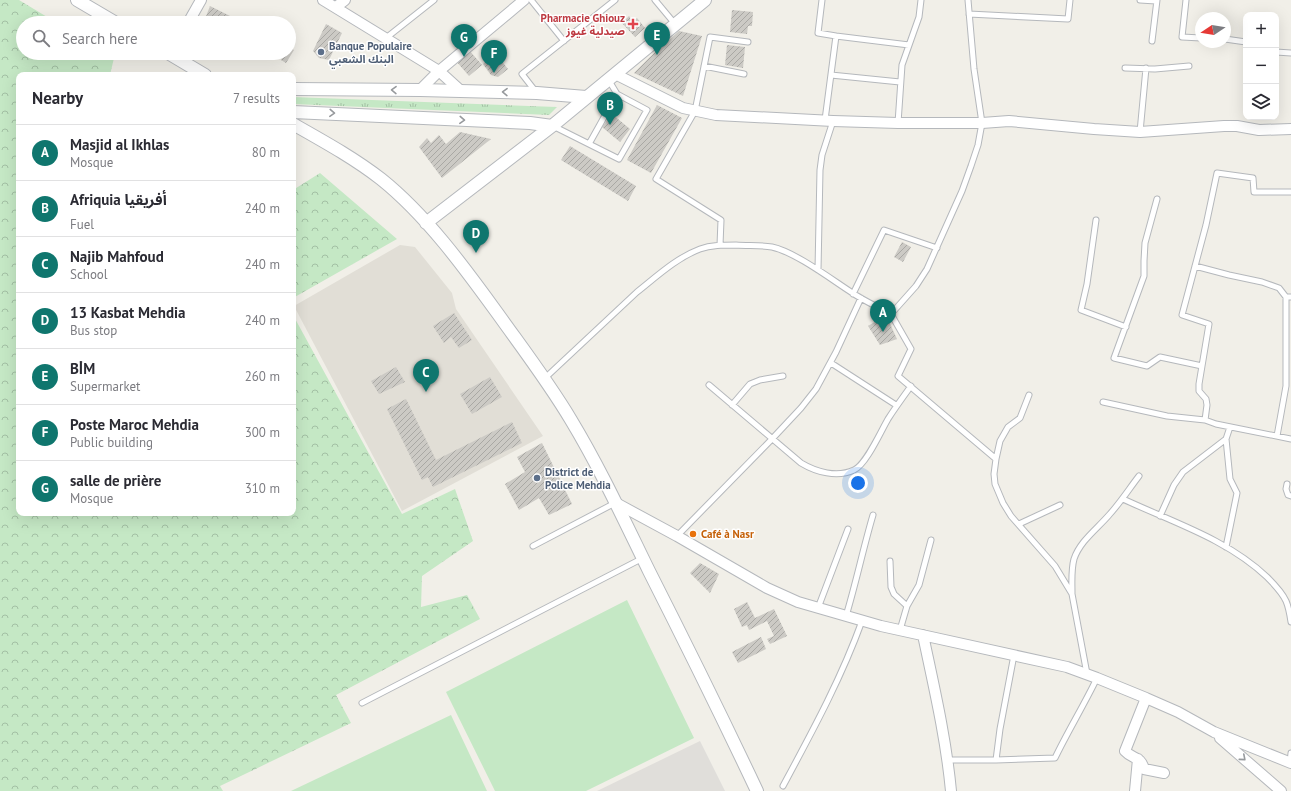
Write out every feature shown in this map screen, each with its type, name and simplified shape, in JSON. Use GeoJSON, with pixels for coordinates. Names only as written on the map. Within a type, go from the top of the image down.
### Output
{"type":"FeatureCollection","features":[{"type":"Feature","properties":{"kind":"street"},"geometry":{"type":"LineString","coordinates":[[77,0],[104,16]]}},
{"type":"Feature","properties":{"kind":"street"},"geometry":{"type":"LineString","coordinates":[[192,16],[201,0]]}},
{"type":"Feature","properties":{"kind":"street"},"geometry":{"type":"LineString","coordinates":[[323,0],[439,71],[461,91]]}},
{"type":"Feature","properties":{"kind":"street"},"geometry":{"type":"LineString","coordinates":[[336,7],[345,0]]}},
{"type":"Feature","properties":{"kind":"street"},"geometry":{"type":"LineString","coordinates":[[420,90],[439,71],[524,0]]}},
{"type":"Feature","properties":{"kind":"street"},"geometry":{"type":"LineString","coordinates":[[426,223],[552,126],[705,0]]}},
{"type":"Feature","properties":{"kind":"street"},"geometry":{"type":"LineString","coordinates":[[180,60],[200,72]]}},
{"type":"Feature","properties":{"kind":"street"},"geometry":{"type":"LineString","coordinates":[[611,76],[683,108],[716,115],[898,123],[982,123],[1009,121],[1087,129],[1140,132],[1224,126],[1237,126],[1260,130],[1291,129]]}},
{"type":"Feature","properties":{"kind":"street"},"geometry":{"type":"LineString","coordinates":[[296,89],[537,93],[586,97]]}},
{"type":"Feature","properties":{"kind":"street"},"geometry":{"type":"LineString","coordinates":[[296,112],[530,123],[552,126]]}},
{"type":"Feature","properties":{"kind":"street"},"geometry":{"type":"LineString","coordinates":[[296,126],[381,179],[405,200],[474,281],[544,379],[571,420],[616,503],[702,675],[757,791]]}},
{"type":"Feature","properties":{"kind":"street"},"geometry":{"type":"LineString","coordinates":[[616,503],[767,588],[798,602],[862,621],[1067,667],[1178,712],[1214,732],[1291,760]]}},
{"type":"Feature","properties":{"kind":"street"},"geometry":{"type":"LineString","coordinates":[[923,635],[942,722],[951,791]]}},
{"type":"Feature","properties":{"kind":"street"},"geometry":{"type":"LineString","coordinates":[[1146,698],[1126,752],[1128,755],[1138,759],[1142,763],[1144,769],[1164,773]]}},
{"type":"Feature","properties":{"kind":"street"},"geometry":{"type":"LineString","coordinates":[[1214,732],[1281,791]]}},
{"type":"Feature","properties":{"kind":"street"},"geometry":{"type":"LineString","coordinates":[[1135,791],[1138,759]]}},
{"type":"Feature","properties":{"kind":"lane"},"geometry":{"type":"LineString","coordinates":[[386,38],[434,0]]}},
{"type":"Feature","properties":{"kind":"lane"},"geometry":{"type":"LineString","coordinates":[[531,0],[564,41]]}},
{"type":"Feature","properties":{"kind":"lane"},"geometry":{"type":"LineString","coordinates":[[537,93],[522,74],[616,0]]}},
{"type":"Feature","properties":{"kind":"lane"},"geometry":{"type":"LineString","coordinates":[[655,0],[675,24]]}},
{"type":"Feature","properties":{"kind":"lane"},"geometry":{"type":"LineString","coordinates":[[822,0],[818,33],[909,45]]}},
{"type":"Feature","properties":{"kind":"lane"},"geometry":{"type":"LineString","coordinates":[[898,123],[902,64],[919,17],[921,0]]}},
{"type":"Feature","properties":{"kind":"lane"},"geometry":{"type":"LineString","coordinates":[[891,314],[916,286],[927,269],[962,191],[971,166],[982,123],[974,69],[968,0]]}},
{"type":"Feature","properties":{"kind":"lane"},"geometry":{"type":"LineString","coordinates":[[969,14],[1068,19],[1070,0]]}},
{"type":"Feature","properties":{"kind":"lane"},"geometry":{"type":"LineString","coordinates":[[1140,0],[1156,0],[1152,41]]}},
{"type":"Feature","properties":{"kind":"lane"},"geometry":{"type":"LineString","coordinates":[[1186,0],[1182,37],[1195,38]]}},
{"type":"Feature","properties":{"kind":"lane"},"geometry":{"type":"LineString","coordinates":[[720,245],[721,220],[656,179],[694,111],[710,36],[748,42]]}},
{"type":"Feature","properties":{"kind":"lane"},"geometry":{"type":"LineString","coordinates":[[818,270],[820,170],[829,121],[831,75],[836,36]]}},
{"type":"Feature","properties":{"kind":"lane"},"geometry":{"type":"LineString","coordinates":[[1231,40],[1243,42]]}},
{"type":"Feature","properties":{"kind":"lane"},"geometry":{"type":"LineString","coordinates":[[1279,52],[1291,53]]}},
{"type":"Feature","properties":{"kind":"lane"},"geometry":{"type":"LineString","coordinates":[[704,66],[744,74]]}},
{"type":"Feature","properties":{"kind":"lane"},"geometry":{"type":"LineString","coordinates":[[1125,68],[1189,66]]}},
{"type":"Feature","properties":{"kind":"lane"},"geometry":{"type":"LineString","coordinates":[[1140,132],[1146,68]]}},
{"type":"Feature","properties":{"kind":"lane"},"geometry":{"type":"LineString","coordinates":[[831,75],[900,82]]}},
{"type":"Feature","properties":{"kind":"lane"},"geometry":{"type":"LineString","coordinates":[[552,126],[619,159],[647,110],[617,94],[611,76]]}},
{"type":"Feature","properties":{"kind":"lane"},"geometry":{"type":"LineString","coordinates":[[589,144],[617,94]]}},
{"type":"Feature","properties":{"kind":"lane"},"geometry":{"type":"LineString","coordinates":[[1205,420],[1207,405],[1206,399],[1199,391],[1199,384],[1209,324],[1182,315],[1206,226],[1217,173],[1253,178],[1254,192],[1291,192]]}},
{"type":"Feature","properties":{"kind":"lane"},"geometry":{"type":"LineString","coordinates":[[1157,199],[1145,244],[1144,276],[1114,358],[1147,366],[1160,357],[1202,366]]}},
{"type":"Feature","properties":{"kind":"lane"},"geometry":{"type":"LineString","coordinates":[[1096,220],[1087,284],[1081,310],[1126,327]]}},
{"type":"Feature","properties":{"kind":"lane"},"geometry":{"type":"LineString","coordinates":[[853,294],[884,230],[937,248]]}},
{"type":"Feature","properties":{"kind":"lane"},"geometry":{"type":"LineString","coordinates":[[544,379],[637,292],[666,269],[699,250],[720,245],[773,247],[788,253],[818,270],[853,294],[891,314],[911,350],[898,376],[996,459]]}},
{"type":"Feature","properties":{"kind":"lane"},"geometry":{"type":"LineString","coordinates":[[1195,266],[1262,282],[1279,288],[1289,297],[1286,386],[1277,436]]}},
{"type":"Feature","properties":{"kind":"lane"},"geometry":{"type":"LineString","coordinates":[[677,536],[772,439],[801,408],[816,389],[831,363],[861,298]]}},
{"type":"Feature","properties":{"kind":"lane"},"geometry":{"type":"LineString","coordinates":[[831,363],[896,405]]}},
{"type":"Feature","properties":{"kind":"lane"},"geometry":{"type":"LineString","coordinates":[[732,405],[750,384],[760,380],[783,376]]}},
{"type":"Feature","properties":{"kind":"lane"},"geometry":{"type":"LineString","coordinates":[[709,385],[792,456],[820,472],[833,474],[855,470],[863,463],[896,405],[911,386]]}},
{"type":"Feature","properties":{"kind":"lane"},"geometry":{"type":"LineString","coordinates":[[1029,395],[1020,418],[1008,427],[1000,441],[994,474],[995,484],[997,492],[1011,516],[1055,566],[1072,594]]}},
{"type":"Feature","properties":{"kind":"lane"},"geometry":{"type":"LineString","coordinates":[[1103,402],[1167,416],[1205,420],[1230,427],[1291,439]]}},
{"type":"Feature","properties":{"kind":"lane"},"geometry":{"type":"LineString","coordinates":[[1226,547],[1237,493],[1230,479],[1226,439],[1230,427]]}},
{"type":"Feature","properties":{"kind":"lane"},"geometry":{"type":"LineString","coordinates":[[1160,516],[1174,486],[1184,472],[1226,439]]}},
{"type":"Feature","properties":{"kind":"lane"},"geometry":{"type":"LineString","coordinates":[[948,760],[1055,758],[1088,698],[1092,676],[1072,594],[1074,559],[1086,538],[1123,499],[1139,476]]}},
{"type":"Feature","properties":{"kind":"lane"},"geometry":{"type":"LineString","coordinates":[[1287,484],[1286,489],[1288,495],[1291,496]]}},
{"type":"Feature","properties":{"kind":"lane"},"geometry":{"type":"LineString","coordinates":[[1123,499],[1213,539],[1252,563],[1279,589],[1286,600],[1291,622]]}},
{"type":"Feature","properties":{"kind":"lane"},"geometry":{"type":"LineString","coordinates":[[533,546],[616,503]]}},
{"type":"Feature","properties":{"kind":"lane"},"geometry":{"type":"LineString","coordinates":[[1019,524],[1060,506]]}},
{"type":"Feature","properties":{"kind":"lane"},"geometry":{"type":"LineString","coordinates":[[846,616],[854,591],[864,545],[873,515]]}},
{"type":"Feature","properties":{"kind":"lane"},"geometry":{"type":"LineString","coordinates":[[818,608],[848,529]]}},
{"type":"Feature","properties":{"kind":"lane"},"geometry":{"type":"LineString","coordinates":[[900,630],[907,606],[919,585],[931,540]]}},
{"type":"Feature","properties":{"kind":"lane"},"geometry":{"type":"LineString","coordinates":[[362,703],[643,558]]}},
{"type":"Feature","properties":{"kind":"lane"},"geometry":{"type":"LineString","coordinates":[[890,561],[891,587],[894,594],[907,606]]}},
{"type":"Feature","properties":{"kind":"lane"},"geometry":{"type":"LineString","coordinates":[[782,786],[816,726],[853,647],[862,621]]}},
{"type":"Feature","properties":{"kind":"lane"},"geometry":{"type":"LineString","coordinates":[[996,760],[1014,655]]}},
{"type":"Feature","properties":{"kind":"shaded area"},"geometry":{"type":"Polygon","coordinates":[[[400,245],[415,247],[452,293],[456,309],[543,436],[402,511],[296,310],[296,305],[400,245]]]}},
{"type":"Feature","properties":{"kind":"shaded area"},"geometry":{"type":"Polygon","coordinates":[[[700,741],[725,791],[597,791],[700,741]]]}},
{"type":"Feature","properties":{"kind":"green space"},"geometry":{"type":"Polygon","coordinates":[[[0,0],[19,0],[45,16],[16,16],[16,60],[114,60],[111,72],[16,72],[16,516],[296,516],[296,320],[402,514],[455,489],[473,541],[422,576],[421,607],[467,595],[480,619],[336,695],[351,723],[220,786],[223,791],[0,791],[0,0]]]}},
{"type":"Feature","properties":{"kind":"green space"},"geometry":{"type":"Polygon","coordinates":[[[296,97],[557,107],[549,115],[296,104],[296,97]]]}},
{"type":"Feature","properties":{"kind":"green space"},"geometry":{"type":"Polygon","coordinates":[[[320,173],[397,239],[296,296],[296,188],[320,173]]]}},
{"type":"Feature","properties":{"kind":"green space"},"geometry":{"type":"Polygon","coordinates":[[[627,600],[694,738],[586,791],[495,791],[446,692],[627,600]]]}},
{"type":"Feature","properties":{"kind":"green space"},"geometry":{"type":"Polygon","coordinates":[[[451,715],[487,791],[291,791],[451,715]]]}},
{"type":"Feature","properties":{"kind":"building"},"geometry":{"type":"Polygon","coordinates":[[[210,6],[230,16],[206,16],[210,6]]]}},
{"type":"Feature","properties":{"kind":"building"},"geometry":{"type":"Polygon","coordinates":[[[732,10],[753,12],[752,26],[748,26],[747,34],[730,32],[732,10]]]}},
{"type":"Feature","properties":{"kind":"building"},"geometry":{"type":"Polygon","coordinates":[[[629,16],[633,21],[637,18],[645,28],[635,37],[622,23],[629,16]]]}},
{"type":"Feature","properties":{"kind":"building"},"geometry":{"type":"Polygon","coordinates":[[[326,24],[342,33],[329,60],[319,58],[313,51],[326,24]]]}},
{"type":"Feature","properties":{"kind":"building"},"geometry":{"type":"Polygon","coordinates":[[[679,31],[702,36],[683,96],[634,73],[679,31]]]}},
{"type":"Feature","properties":{"kind":"building"},"geometry":{"type":"Polygon","coordinates":[[[727,45],[745,47],[743,68],[725,65],[727,45]]]}},
{"type":"Feature","properties":{"kind":"building"},"geometry":{"type":"Polygon","coordinates":[[[469,50],[482,65],[469,76],[456,61],[469,50]]]}},
{"type":"Feature","properties":{"kind":"building"},"geometry":{"type":"Polygon","coordinates":[[[495,53],[508,69],[498,77],[491,75],[483,64],[495,53]]]}},
{"type":"Feature","properties":{"kind":"building"},"geometry":{"type":"Polygon","coordinates":[[[281,60],[288,60],[286,63],[281,60]]]}},
{"type":"Feature","properties":{"kind":"building"},"geometry":{"type":"Polygon","coordinates":[[[657,105],[682,118],[651,173],[627,160],[657,105]]]}},
{"type":"Feature","properties":{"kind":"building"},"geometry":{"type":"Polygon","coordinates":[[[612,114],[630,129],[620,142],[602,127],[612,114]]]}},
{"type":"Feature","properties":{"kind":"building"},"geometry":{"type":"Polygon","coordinates":[[[460,132],[491,139],[442,178],[419,147],[427,138],[431,143],[439,135],[446,144],[460,132]]]}},
{"type":"Feature","properties":{"kind":"building"},"geometry":{"type":"Polygon","coordinates":[[[570,146],[636,186],[628,201],[561,160],[570,146]]]}},
{"type":"Feature","properties":{"kind":"building"},"geometry":{"type":"Polygon","coordinates":[[[902,242],[911,247],[903,262],[894,257],[902,242]]]}},
{"type":"Feature","properties":{"kind":"building"},"geometry":{"type":"Polygon","coordinates":[[[454,313],[472,340],[459,348],[451,337],[444,343],[433,326],[454,313]]]}},
{"type":"Feature","properties":{"kind":"building"},"geometry":{"type":"Polygon","coordinates":[[[886,315],[897,339],[880,345],[868,326],[886,315]]]}},
{"type":"Feature","properties":{"kind":"building"},"geometry":{"type":"Polygon","coordinates":[[[396,367],[405,382],[379,394],[371,381],[396,367]]]}},
{"type":"Feature","properties":{"kind":"building"},"geometry":{"type":"Polygon","coordinates":[[[490,377],[502,397],[472,414],[460,394],[490,377]]]}},
{"type":"Feature","properties":{"kind":"building"},"geometry":{"type":"Polygon","coordinates":[[[406,399],[436,460],[512,422],[522,443],[433,487],[428,477],[422,480],[387,409],[406,399]]]}},
{"type":"Feature","properties":{"kind":"building","name":"District de Police Mehdia"},"geometry":{"type":"Polygon","coordinates":[[[542,443],[572,504],[549,515],[539,498],[519,510],[505,484],[525,472],[517,457],[542,443]]]}},
{"type":"Feature","properties":{"kind":"building"},"geometry":{"type":"Polygon","coordinates":[[[700,563],[719,574],[710,593],[690,573],[700,563]]]}},
{"type":"Feature","properties":{"kind":"building"},"geometry":{"type":"Polygon","coordinates":[[[747,602],[755,618],[774,609],[787,636],[770,644],[767,639],[774,636],[767,621],[749,630],[747,625],[742,627],[734,609],[747,602]]]}},
{"type":"Feature","properties":{"kind":"building"},"geometry":{"type":"Polygon","coordinates":[[[761,637],[766,649],[738,663],[732,652],[761,637]]]}},
{"type":"Feature","properties":{"kind":"place","name":"Pharmacie Ghiouz صيدلية غيوز"},"geometry":{"type":"Point","coordinates":[633,24]}},
{"type":"Feature","properties":{"kind":"place","name":"Banque Populaire البنك الشعبي"},"geometry":{"type":"Point","coordinates":[321,52]}},
{"type":"Feature","properties":{"kind":"place","name":"BİM"},"geometry":{"type":"Point","coordinates":[657,55]}},
{"type":"Feature","properties":{"kind":"place","name":"salle de prière"},"geometry":{"type":"Point","coordinates":[464,57]}},
{"type":"Feature","properties":{"kind":"place","name":"Poste Maroc Mehdia"},"geometry":{"type":"Point","coordinates":[494,73]}},
{"type":"Feature","properties":{"kind":"place","name":"Afriquia أفريقيا"},"geometry":{"type":"Point","coordinates":[610,125]}},
{"type":"Feature","properties":{"kind":"place","name":"13 Kasbat Mehdia"},"geometry":{"type":"Point","coordinates":[476,253]}},
{"type":"Feature","properties":{"kind":"place","name":"Masjid al Ikhlas"},"geometry":{"type":"Point","coordinates":[883,332]}},
{"type":"Feature","properties":{"kind":"place","name":"Najib Mahfoud"},"geometry":{"type":"Point","coordinates":[426,392]}},
{"type":"Feature","properties":{"kind":"place","name":"District de Police Mehdia"},"geometry":{"type":"Point","coordinates":[537,478]}},
{"type":"Feature","properties":{"kind":"place","name":"Café à Nasr"},"geometry":{"type":"Point","coordinates":[693,534]}}]}
